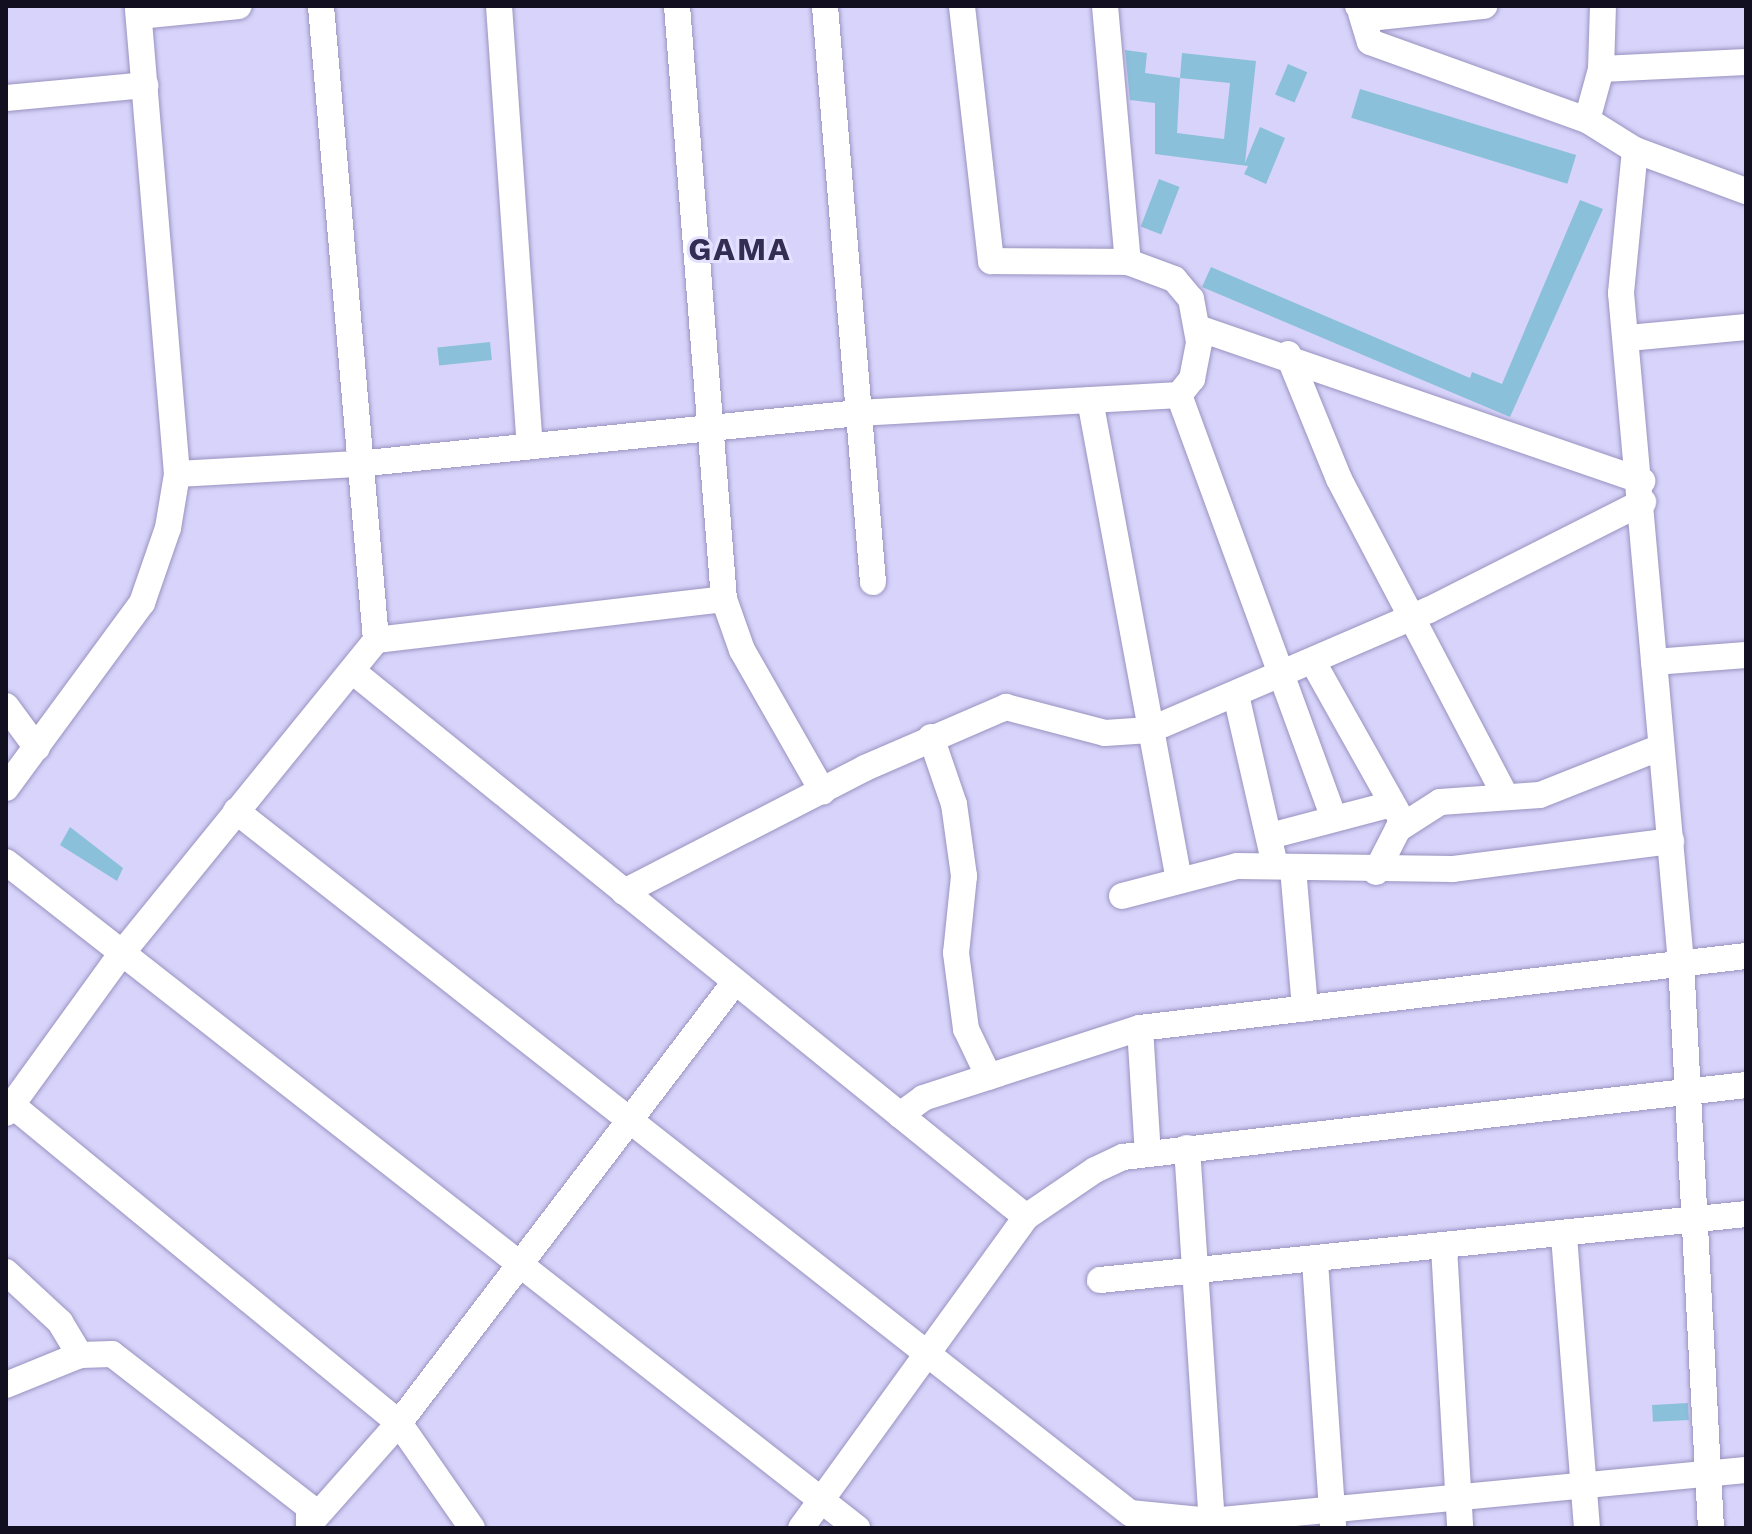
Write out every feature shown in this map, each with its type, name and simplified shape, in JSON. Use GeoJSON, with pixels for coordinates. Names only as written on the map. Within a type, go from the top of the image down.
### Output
{"type":"FeatureCollection","features":[{"type":"Feature","properties":{"kind":"street"},"geometry":{"type":"LineString","coordinates":[[6,788],[142,603],[163,549],[177,474],[138,11],[239,6]]}},
{"type":"Feature","properties":{"kind":"street"},"geometry":{"type":"LineString","coordinates":[[321,6],[357,464],[376,640],[356,674],[236,811],[122,953],[9,1109],[399,1423],[472,1528]]}},
{"type":"Feature","properties":{"kind":"street"},"geometry":{"type":"LineString","coordinates":[[499,6],[530,446]]}},
{"type":"Feature","properties":{"kind":"street"},"geometry":{"type":"LineString","coordinates":[[677,6],[724,599],[742,650],[823,792]]}},
{"type":"Feature","properties":{"kind":"street"},"geometry":{"type":"LineString","coordinates":[[825,6],[873,582]]}},
{"type":"Feature","properties":{"kind":"street"},"geometry":{"type":"LineString","coordinates":[[962,6],[991,261],[1128,262],[1174,279],[1191,299],[1198,328],[1197,359],[1179,395],[1279,677],[1334,819]]}},
{"type":"Feature","properties":{"kind":"street"},"geometry":{"type":"LineString","coordinates":[[1105,6],[1128,262]]}},
{"type":"Feature","properties":{"kind":"street"},"geometry":{"type":"LineString","coordinates":[[1484,6],[1359,10],[1370,42],[1587,120],[1635,150],[1746,191]]}},
{"type":"Feature","properties":{"kind":"street"},"geometry":{"type":"LineString","coordinates":[[1587,120],[1601,69],[1603,6]]}},
{"type":"Feature","properties":{"kind":"street"},"geometry":{"type":"LineString","coordinates":[[1601,69],[1746,62]]}},
{"type":"Feature","properties":{"kind":"street"},"geometry":{"type":"LineString","coordinates":[[6,98],[145,85]]}},
{"type":"Feature","properties":{"kind":"street"},"geometry":{"type":"LineString","coordinates":[[1635,150],[1619,259],[1642,492],[1681,962],[1705,1473],[1711,1528]]}},
{"type":"Feature","properties":{"kind":"street"},"geometry":{"type":"LineString","coordinates":[[1628,338],[1746,327]]}},
{"type":"Feature","properties":{"kind":"street"},"geometry":{"type":"LineString","coordinates":[[1198,328],[1288,354],[1642,492]]}},
{"type":"Feature","properties":{"kind":"street"},"geometry":{"type":"LineString","coordinates":[[1288,354],[1307,413],[1506,797]]}},
{"type":"Feature","properties":{"kind":"street"},"geometry":{"type":"LineString","coordinates":[[177,474],[357,464],[530,446],[713,432],[858,413],[1179,395]]}},
{"type":"Feature","properties":{"kind":"street"},"geometry":{"type":"LineString","coordinates":[[1090,400],[1179,880]]}},
{"type":"Feature","properties":{"kind":"street"},"geometry":{"type":"LineString","coordinates":[[624,892],[931,737],[1006,707],[1105,733],[1150,730],[1413,617],[1642,492]]}},
{"type":"Feature","properties":{"kind":"street"},"geometry":{"type":"LineString","coordinates":[[376,640],[724,599]]}},
{"type":"Feature","properties":{"kind":"street"},"geometry":{"type":"LineString","coordinates":[[1654,662],[1746,655]]}},
{"type":"Feature","properties":{"kind":"street"},"geometry":{"type":"LineString","coordinates":[[1313,662],[1398,814],[1376,872]]}},
{"type":"Feature","properties":{"kind":"street"},"geometry":{"type":"LineString","coordinates":[[356,674],[1026,1217]]}},
{"type":"Feature","properties":{"kind":"street"},"geometry":{"type":"LineString","coordinates":[[1236,695],[1270,836],[1284,866],[1305,1008]]}},
{"type":"Feature","properties":{"kind":"street"},"geometry":{"type":"LineString","coordinates":[[6,706],[37,748]]}},
{"type":"Feature","properties":{"kind":"street"},"geometry":{"type":"LineString","coordinates":[[931,737],[954,804],[964,876],[956,953],[966,1029],[989,1077]]}},
{"type":"Feature","properties":{"kind":"street"},"geometry":{"type":"LineString","coordinates":[[1270,836],[1334,819],[1398,814],[1440,802],[1540,795],[1661,747]]}},
{"type":"Feature","properties":{"kind":"street"},"geometry":{"type":"LineString","coordinates":[[236,811],[929,1351],[1130,1513],[1212,1524],[1332,1519],[1458,1498],[1746,1470]]}},
{"type":"Feature","properties":{"kind":"street"},"geometry":{"type":"LineString","coordinates":[[1122,896],[1179,880],[1284,866],[1376,872],[1671,841]]}},
{"type":"Feature","properties":{"kind":"street"},"geometry":{"type":"LineString","coordinates":[[6,862],[857,1528]]}},
{"type":"Feature","properties":{"kind":"street"},"geometry":{"type":"LineString","coordinates":[[900,1115],[923,1098],[1140,1028],[1746,956]]}},
{"type":"Feature","properties":{"kind":"street"},"geometry":{"type":"LineString","coordinates":[[312,1523],[399,1423],[516,1261],[735,982]]}},
{"type":"Feature","properties":{"kind":"street"},"geometry":{"type":"LineString","coordinates":[[1140,1028],[1148,1154]]}},
{"type":"Feature","properties":{"kind":"street"},"geometry":{"type":"LineString","coordinates":[[801,1528],[1026,1217],[1095,1170],[1148,1154],[1187,1148],[1746,1085]]}},
{"type":"Feature","properties":{"kind":"street"},"geometry":{"type":"LineString","coordinates":[[1187,1148],[1192,1271],[1212,1524]]}},
{"type":"Feature","properties":{"kind":"street"},"geometry":{"type":"LineString","coordinates":[[1100,1280],[1564,1236],[1746,1214]]}},
{"type":"Feature","properties":{"kind":"street"},"geometry":{"type":"LineString","coordinates":[[1564,1236],[1587,1528]]}},
{"type":"Feature","properties":{"kind":"street"},"geometry":{"type":"LineString","coordinates":[[1444,1247],[1460,1528]]}},
{"type":"Feature","properties":{"kind":"street"},"geometry":{"type":"LineString","coordinates":[[1315,1261],[1332,1519]]}},
{"type":"Feature","properties":{"kind":"street"},"geometry":{"type":"LineString","coordinates":[[6,1272],[60,1322],[80,1355]]}},
{"type":"Feature","properties":{"kind":"street"},"geometry":{"type":"LineString","coordinates":[[6,1385],[80,1355],[112,1354],[309,1507],[312,1523]]}},
{"type":"Feature","properties":{"kind":"building"},"geometry":{"type":"Polygon","coordinates":[[[1125,50],[1147,53],[1145,73],[1180,78],[1182,53],[1256,61],[1245,163],[1260,127],[1285,138],[1266,184],[1244,174],[1248,166],[1155,154],[1155,103],[1130,100],[1125,50]],[[1180,78],[1177,133],[1224,139],[1230,83],[1180,78]]]}},
{"type":"Feature","properties":{"kind":"building"},"geometry":{"type":"Polygon","coordinates":[[[1288,64],[1307,72],[1294,103],[1275,94],[1288,64]]]}},
{"type":"Feature","properties":{"kind":"building"},"geometry":{"type":"Polygon","coordinates":[[[1360,89],[1576,155],[1567,184],[1351,118],[1360,89]]]}},
{"type":"Feature","properties":{"kind":"building"},"geometry":{"type":"Polygon","coordinates":[[[1159,179],[1180,187],[1161,234],[1141,227],[1159,179]]]}},
{"type":"Feature","properties":{"kind":"building"},"geometry":{"type":"Polygon","coordinates":[[[1580,200],[1603,209],[1510,417],[1202,287],[1211,267],[1470,378],[1472,372],[1502,384],[1580,200]]]}},
{"type":"Feature","properties":{"kind":"building"},"geometry":{"type":"Polygon","coordinates":[[[490,342],[492,360],[439,365],[437,348],[490,342]]]}},
{"type":"Feature","properties":{"kind":"building"},"geometry":{"type":"Polygon","coordinates":[[[70,827],[123,868],[117,881],[60,845],[70,827]]]}},
{"type":"Feature","properties":{"kind":"building"},"geometry":{"type":"Polygon","coordinates":[[[1688,1403],[1689,1420],[1653,1422],[1652,1405],[1688,1403]]]}},
{"type":"Feature","properties":{"kind":"district","name":"GAMA"},"geometry":{"type":"Point","coordinates":[740,249]}}]}
